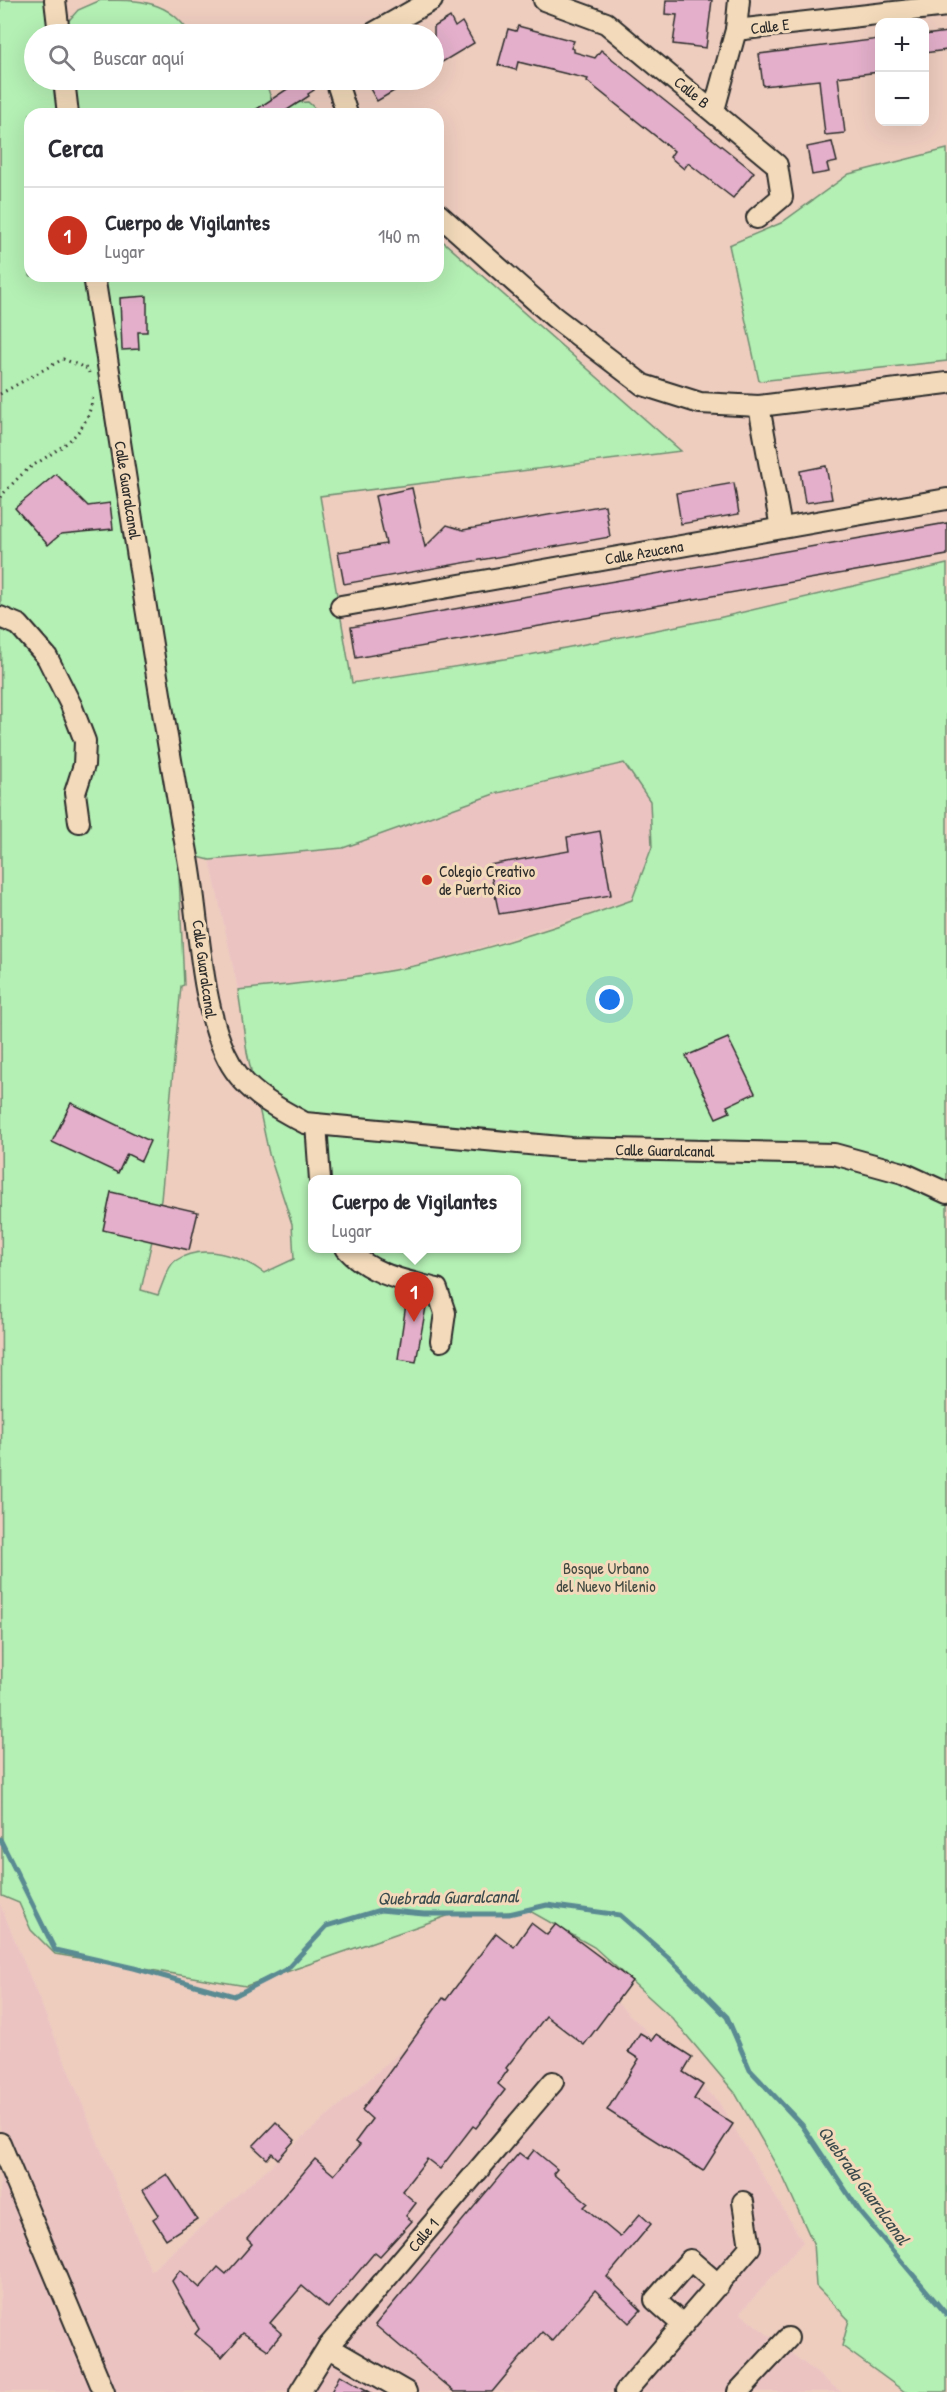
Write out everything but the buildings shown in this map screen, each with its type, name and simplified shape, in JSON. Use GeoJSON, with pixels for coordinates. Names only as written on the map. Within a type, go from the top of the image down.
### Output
{"type":"FeatureCollection","features":[{"type":"Feature","properties":{"kind":"street"},"geometry":{"type":"LineString","coordinates":[[55,0],[58,24]]}},
{"type":"Feature","properties":{"kind":"street"},"geometry":{"type":"LineString","coordinates":[[390,24],[432,0]]}},
{"type":"Feature","properties":{"kind":"street","name":"Calle B"},"geometry":{"type":"LineString","coordinates":[[544,0],[606,23],[714,110],[777,165],[782,197],[758,218]]}},
{"type":"Feature","properties":{"kind":"street"},"geometry":{"type":"LineString","coordinates":[[714,110],[736,30],[739,0]]}},
{"type":"Feature","properties":{"kind":"street","name":"Calle E"},"geometry":{"type":"LineString","coordinates":[[736,30],[947,6]]}},
{"type":"Feature","properties":{"kind":"street"},"geometry":{"type":"LineString","coordinates":[[65,90],[67,108]]}},
{"type":"Feature","properties":{"kind":"street"},"geometry":{"type":"LineString","coordinates":[[339,90],[345,108]]}},
{"type":"Feature","properties":{"kind":"street"},"geometry":{"type":"LineString","coordinates":[[444,219],[554,317],[644,384],[700,403],[759,406],[947,383]]}},
{"type":"Feature","properties":{"kind":"street","name":"Calle Guaralcanal"},"geometry":{"type":"LineString","coordinates":[[95,282],[169,753],[194,889],[212,1025],[226,1056],[242,1083],[273,1106],[305,1123],[571,1148],[834,1154],[903,1173],[947,1192]]}},
{"type":"Feature","properties":{"kind":"street"},"geometry":{"type":"LineString","coordinates":[[759,406],[780,528]]}},
{"type":"Feature","properties":{"kind":"street","name":"Calle Azucena"},"geometry":{"type":"LineString","coordinates":[[341,606],[947,499]]}},
{"type":"Feature","properties":{"kind":"street"},"geometry":{"type":"LineString","coordinates":[[0,617],[19,625],[47,657],[71,705],[85,741],[84,765],[75,793],[79,822]]}},
{"type":"Feature","properties":{"kind":"street"},"geometry":{"type":"LineString","coordinates":[[316,1124],[320,1175]]}},
{"type":"Feature","properties":{"kind":"street"},"geometry":{"type":"LineString","coordinates":[[350,1253],[389,1277],[437,1289],[445,1313],[441,1341]]}},
{"type":"Feature","properties":{"kind":"street","name":"Calle 1"},"geometry":{"type":"LineString","coordinates":[[300,2392],[328,2347],[553,2082]]}},
{"type":"Feature","properties":{"kind":"street"},"geometry":{"type":"LineString","coordinates":[[0,2143],[98,2387]]}},
{"type":"Feature","properties":{"kind":"street"},"geometry":{"type":"LineString","coordinates":[[625,2392],[750,2247],[742,2202]]}},
{"type":"Feature","properties":{"kind":"street"},"geometry":{"type":"LineString","coordinates":[[683,2325],[655,2300],[690,2260],[719,2285]]}},
{"type":"Feature","properties":{"kind":"street"},"geometry":{"type":"LineString","coordinates":[[738,2392],[788,2338]]}},
{"type":"Feature","properties":{"kind":"street"},"geometry":{"type":"LineString","coordinates":[[328,2347],[406,2392]]}},
{"type":"Feature","properties":{"kind":"path"},"geometry":{"type":"LineString","coordinates":[[0,394],[63,359],[88,369],[90,378]]}},
{"type":"Feature","properties":{"kind":"path"},"geometry":{"type":"LineString","coordinates":[[0,497],[32,466],[61,450],[85,423],[93,396],[92,387]]}},
{"type":"Feature","properties":{"kind":"shaded area","name":"Colegio Creativo de Puerto Rico"},"geometry":{"type":"Polygon","coordinates":[[[624,763],[650,801],[652,847],[632,900],[436,961],[325,981],[238,990],[210,860],[343,848],[494,794],[624,763]]]}},
{"type":"Feature","properties":{"kind":"shaded area"},"geometry":{"type":"Polygon","coordinates":[[[0,1904],[151,2271],[541,1928],[718,2101],[803,2242],[740,2313],[841,2392],[0,2392],[0,1904]]]}},
{"type":"Feature","properties":{"kind":"green space","name":"Bosque Urbano del Nuevo Milenio"},"geometry":{"type":"Polygon","coordinates":[[[0,0],[48,0],[52,24],[24,24],[24,90],[268,90],[273,104],[308,102],[314,108],[24,108],[24,282],[444,282],[444,242],[681,451],[320,496],[352,683],[529,655],[718,618],[947,564],[947,2392],[905,2392],[842,2346],[849,2320],[816,2286],[813,2243],[784,2179],[735,2093],[672,2018],[594,1947],[530,1911],[450,1915],[246,1986],[55,1954],[31,1930],[19,1903],[2,1896],[0,0]],[[624,763],[494,794],[343,848],[210,860],[178,852],[184,985],[181,986],[161,1200],[141,1290],[158,1295],[172,1264],[197,1253],[209,1252],[232,1257],[264,1273],[294,1259],[292,1224],[269,1154],[247,1052],[238,990],[338,979],[412,967],[510,941],[632,900],[652,847],[650,801],[624,763]]]}},
{"type":"Feature","properties":{"kind":"green space"},"geometry":{"type":"Polygon","coordinates":[[[101,0],[141,2],[163,8],[183,24],[66,24],[78,10],[101,0]]]}},
{"type":"Feature","properties":{"kind":"green space"},"geometry":{"type":"Polygon","coordinates":[[[947,149],[947,361],[759,381],[729,245],[781,223],[849,174],[947,149]]]}},
{"type":"Feature","properties":{"kind":"waterway","name":"Quebrada Guaralcanal"},"geometry":{"type":"LineString","coordinates":[[0,1839],[55,1950],[134,1968],[234,1996],[287,1969],[327,1926],[380,1910],[424,1914],[509,1914],[547,1905],[620,1915],[669,1958],[727,2017],[750,2070],[802,2125],[860,2212],[947,2315]]}},
{"type":"Feature","properties":{"kind":"place","name":"Colegio Creativo de Puerto Rico"},"geometry":{"type":"Point","coordinates":[427,880]}},
{"type":"Feature","properties":{"kind":"place","name":"Cuerpo de Vigilantes"},"geometry":{"type":"Point","coordinates":[414,1322]}}]}
